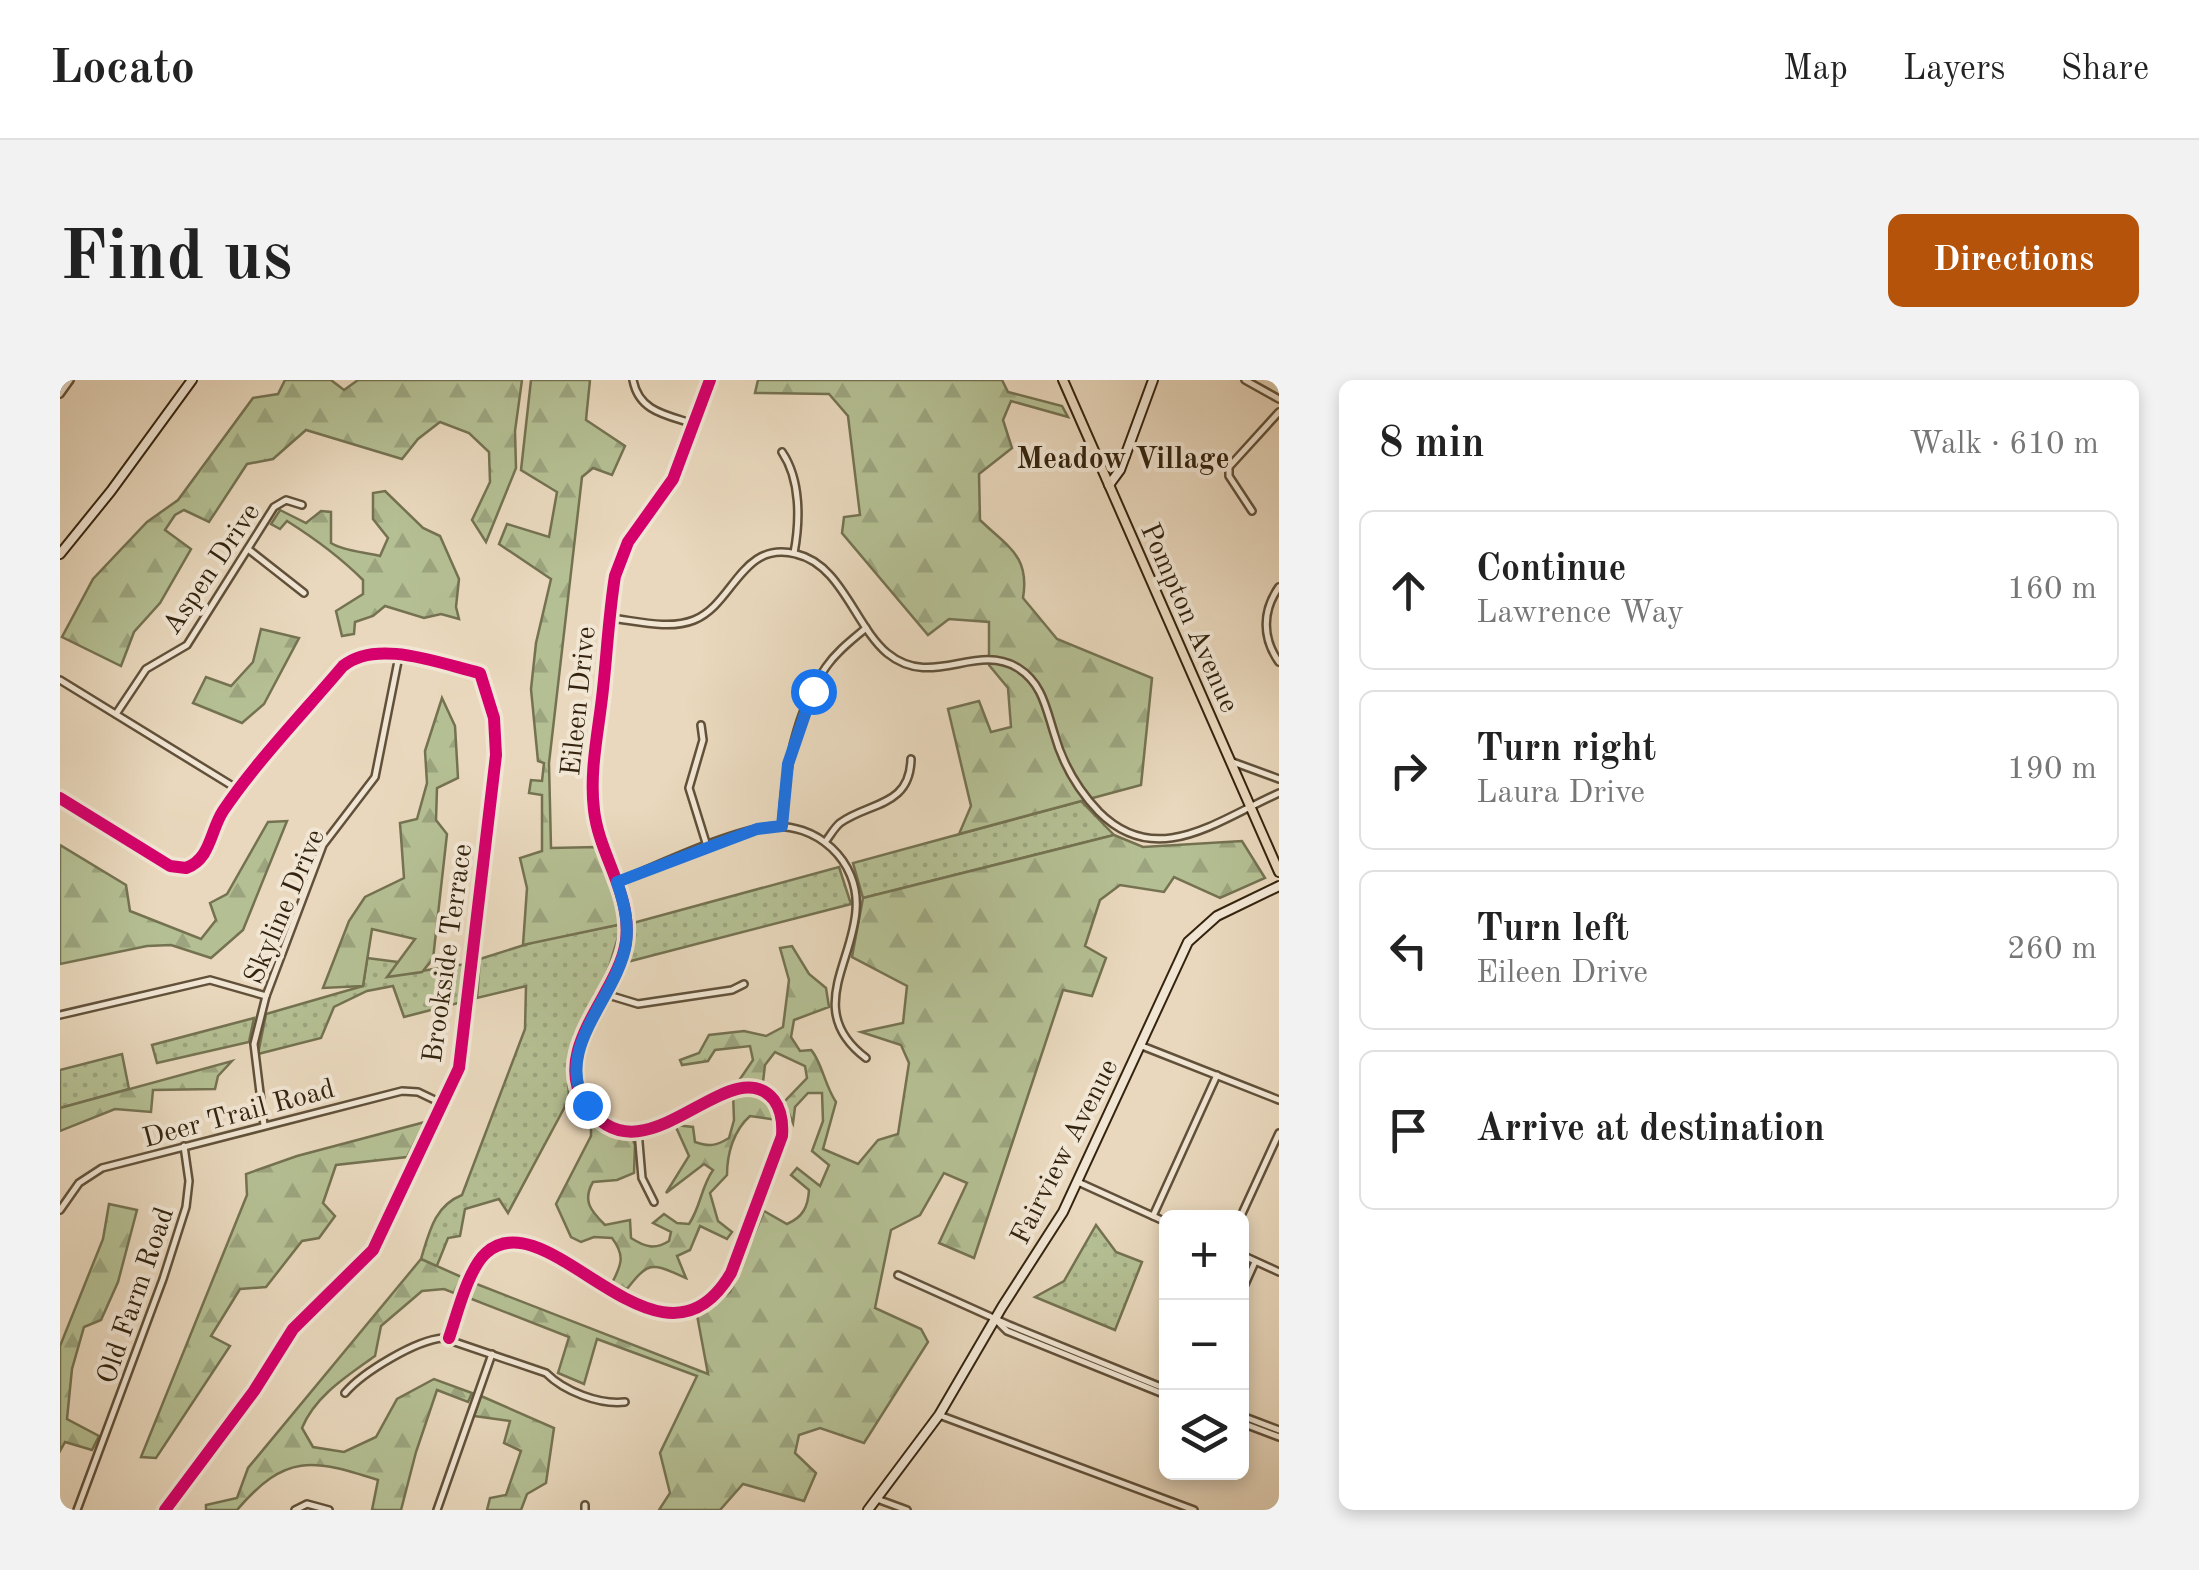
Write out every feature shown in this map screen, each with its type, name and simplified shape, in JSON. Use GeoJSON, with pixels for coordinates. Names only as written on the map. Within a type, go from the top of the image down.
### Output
{"type":"FeatureCollection","features":[{"type":"Feature","properties":{"kind":"main road"},"geometry":{"type":"LineString","coordinates":[[60,554],[192,380]]}},
{"type":"Feature","properties":{"kind":"main road","name":"Pompton Avenue"},"geometry":{"type":"LineString","coordinates":[[1063,380],[1279,872]]}},
{"type":"Feature","properties":{"kind":"main road"},"geometry":{"type":"LineString","coordinates":[[1109,484],[1120,470],[1153,380]]}},
{"type":"Feature","properties":{"kind":"main road"},"geometry":{"type":"LineString","coordinates":[[1096,456],[1111,462],[1125,456]]}},
{"type":"Feature","properties":{"kind":"main road","name":"Fairview Avenue"},"geometry":{"type":"LineString","coordinates":[[868,1510],[939,1415],[1053,1229],[1142,1046],[1177,962],[1193,936],[1223,912],[1279,886]]}},
{"type":"Feature","properties":{"kind":"street"},"geometry":{"type":"LineString","coordinates":[[60,394],[70,380]]}},
{"type":"Feature","properties":{"kind":"street"},"geometry":{"type":"LineString","coordinates":[[633,380],[638,398],[650,409],[694,424]]}},
{"type":"Feature","properties":{"kind":"street","name":"Eileen Drive"},"geometry":{"type":"LineString","coordinates":[[638,1131],[602,1120],[587,1105],[578,1086],[575,1064],[578,1050],[622,961],[627,936],[626,911],[599,837],[593,794],[615,576],[624,550],[672,478],[710,380]]}},
{"type":"Feature","properties":{"kind":"street"},"geometry":{"type":"LineString","coordinates":[[1245,380],[1279,399]]}},
{"type":"Feature","properties":{"kind":"street"},"geometry":{"type":"LineString","coordinates":[[1252,511],[1228,467],[1279,412]]}},
{"type":"Feature","properties":{"kind":"street"},"geometry":{"type":"LineString","coordinates":[[782,452],[792,466],[798,516],[794,553]]}},
{"type":"Feature","properties":{"kind":"street","name":"Aspen Drive"},"geometry":{"type":"LineString","coordinates":[[116,714],[146,669],[187,646],[276,504],[290,500],[302,506]]}},
{"type":"Feature","properties":{"kind":"street"},"geometry":{"type":"LineString","coordinates":[[248,549],[304,593]]}},
{"type":"Feature","properties":{"kind":"street"},"geometry":{"type":"LineString","coordinates":[[611,618],[669,624],[694,620],[712,609],[752,561],[775,552],[794,553],[822,568],[886,652],[912,666],[935,669],[988,660],[1008,663],[1026,673],[1042,694],[1058,745],[1077,783],[1100,813],[1127,834],[1147,840],[1172,838],[1279,793]]}},
{"type":"Feature","properties":{"kind":"street"},"geometry":{"type":"LineString","coordinates":[[1279,587],[1270,604],[1266,628],[1270,647],[1279,662]]}},
{"type":"Feature","properties":{"kind":"street"},"geometry":{"type":"LineString","coordinates":[[782,826],[788,764],[816,683],[835,656],[866,628]]}},
{"type":"Feature","properties":{"kind":"street"},"geometry":{"type":"LineString","coordinates":[[60,798],[170,866],[181,869],[195,864],[203,856],[221,814],[239,790],[348,662],[370,652],[399,655]]}},
{"type":"Feature","properties":{"kind":"street","name":"Brookside Terrace"},"geometry":{"type":"LineString","coordinates":[[165,1510],[254,1391],[293,1329],[373,1250],[464,1052],[496,755],[494,718],[480,673],[399,655]]}},
{"type":"Feature","properties":{"kind":"street","name":"Skyline Drive"},"geometry":{"type":"LineString","coordinates":[[264,1125],[254,1044],[266,996],[323,845],[375,777],[399,655]]}},
{"type":"Feature","properties":{"kind":"street"},"geometry":{"type":"LineString","coordinates":[[60,680],[239,790]]}},
{"type":"Feature","properties":{"kind":"street"},"geometry":{"type":"LineString","coordinates":[[701,725],[703,740],[689,788],[692,808],[708,847]]}},
{"type":"Feature","properties":{"kind":"street"},"geometry":{"type":"LineString","coordinates":[[826,842],[842,822],[880,806],[897,793],[911,774],[911,759]]}},
{"type":"Feature","properties":{"kind":"street"},"geometry":{"type":"LineString","coordinates":[[1229,760],[1279,779]]}},
{"type":"Feature","properties":{"kind":"street"},"geometry":{"type":"LineString","coordinates":[[617,882],[757,829],[782,826],[803,830],[826,842],[845,864],[856,894],[856,918],[838,972],[835,999],[840,1022],[853,1048],[866,1058]]}},
{"type":"Feature","properties":{"kind":"street"},"geometry":{"type":"LineString","coordinates":[[60,1015],[210,980],[266,996]]}},
{"type":"Feature","properties":{"kind":"street"},"geometry":{"type":"LineString","coordinates":[[606,994],[638,1004],[732,990],[744,984]]}},
{"type":"Feature","properties":{"kind":"street"},"geometry":{"type":"LineString","coordinates":[[1142,1046],[1279,1100]]}},
{"type":"Feature","properties":{"kind":"street"},"geometry":{"type":"LineString","coordinates":[[1152,1216],[1217,1075]]}},
{"type":"Feature","properties":{"kind":"street"},"geometry":{"type":"LineString","coordinates":[[449,1338],[478,1262],[492,1249],[509,1242],[533,1246],[633,1303],[654,1310],[690,1308],[705,1302],[722,1286],[734,1266],[780,1141],[783,1125],[777,1105],[761,1090],[740,1087],[665,1125],[638,1131],[642,1178],[654,1202]]}},
{"type":"Feature","properties":{"kind":"street","name":"Deer Trail Road"},"geometry":{"type":"LineString","coordinates":[[60,1210],[80,1183],[102,1168],[402,1091],[418,1092],[443,1104]]}},
{"type":"Feature","properties":{"kind":"street"},"geometry":{"type":"LineString","coordinates":[[1244,1210],[1279,1133]]}},
{"type":"Feature","properties":{"kind":"street","name":"Old Farm Road"},"geometry":{"type":"LineString","coordinates":[[78,1510],[186,1206],[189,1181],[184,1146]]}},
{"type":"Feature","properties":{"kind":"street"},"geometry":{"type":"LineString","coordinates":[[1078,1182],[1159,1219]]}},
{"type":"Feature","properties":{"kind":"street"},"geometry":{"type":"LineString","coordinates":[[1249,1259],[1279,1272]]}},
{"type":"Feature","properties":{"kind":"street"},"geometry":{"type":"LineString","coordinates":[[1249,1275],[1255,1262]]}},
{"type":"Feature","properties":{"kind":"street"},"geometry":{"type":"LineString","coordinates":[[898,1275],[1161,1390]]}},
{"type":"Feature","properties":{"kind":"street"},"geometry":{"type":"LineString","coordinates":[[345,1393],[356,1380],[423,1343],[449,1338],[546,1373],[556,1384],[610,1404],[625,1402]]}},
{"type":"Feature","properties":{"kind":"street"},"geometry":{"type":"LineString","coordinates":[[437,1510],[492,1354]]}},
{"type":"Feature","properties":{"kind":"street"},"geometry":{"type":"LineString","coordinates":[[939,1415],[1194,1510]]}},
{"type":"Feature","properties":{"kind":"street"},"geometry":{"type":"LineString","coordinates":[[1249,1423],[1279,1434]]}},
{"type":"Feature","properties":{"kind":"street"},"geometry":{"type":"LineString","coordinates":[[876,1499],[906,1510]]}},
{"type":"Feature","properties":{"kind":"street"},"geometry":{"type":"LineString","coordinates":[[294,1510],[308,1504],[328,1510]]}},
{"type":"Feature","properties":{"kind":"green space"},"geometry":{"type":"Polygon","coordinates":[[[285,380],[331,380],[344,390],[358,380],[522,380],[515,431],[516,468],[486,542],[472,520],[490,482],[489,452],[469,433],[440,422],[418,439],[402,459],[306,430],[273,459],[247,464],[209,522],[184,510],[175,515],[165,530],[191,549],[160,603],[134,632],[121,666],[62,637],[93,579],[147,522],[178,500],[253,398],[278,394],[285,380]]]}},
{"type":"Feature","properties":{"kind":"green space"},"geometry":{"type":"Polygon","coordinates":[[[531,380],[590,380],[586,420],[625,446],[612,475],[593,468],[582,477],[549,763],[551,848],[597,847],[622,924],[523,945],[527,888],[520,858],[542,851],[542,795],[529,793],[531,780],[542,781],[544,763],[538,761],[531,689],[536,643],[551,579],[499,544],[507,524],[549,537],[557,492],[521,470],[531,380]]]}},
{"type":"Feature","properties":{"kind":"green space"},"geometry":{"type":"Polygon","coordinates":[[[758,380],[1002,380],[1008,392],[1062,406],[1068,417],[1011,401],[1003,420],[1012,448],[979,474],[980,520],[1015,553],[1023,572],[1023,598],[1057,639],[1152,678],[1141,785],[959,834],[971,806],[948,709],[979,701],[991,732],[1011,727],[1008,688],[989,665],[989,622],[949,619],[928,635],[842,533],[844,517],[860,515],[848,416],[829,394],[755,393],[758,380]]]}},
{"type":"Feature","properties":{"kind":"green space"},"geometry":{"type":"Polygon","coordinates":[[[385,491],[423,528],[440,536],[459,579],[459,619],[441,614],[424,618],[385,606],[373,616],[355,622],[354,634],[342,636],[336,611],[363,594],[363,580],[287,521],[280,529],[271,524],[280,510],[306,523],[321,511],[331,512],[331,543],[380,556],[388,538],[373,519],[373,493],[385,491]]]}},
{"type":"Feature","properties":{"kind":"green space"},"geometry":{"type":"Polygon","coordinates":[[[261,629],[299,638],[264,704],[242,723],[193,703],[206,677],[231,686],[253,662],[261,629]]]}},
{"type":"Feature","properties":{"kind":"green space"},"geometry":{"type":"Polygon","coordinates":[[[442,698],[455,726],[458,778],[437,788],[436,820],[447,834],[433,959],[422,972],[387,977],[415,939],[372,929],[363,986],[323,988],[349,921],[365,897],[404,878],[400,823],[417,819],[427,783],[425,751],[442,698]]]}},
{"type":"Feature","properties":{"kind":"green space"},"geometry":{"type":"Polygon","coordinates":[[[1081,801],[1114,835],[863,898],[853,863],[1081,801]]]}},
{"type":"Feature","properties":{"kind":"green space"},"geometry":{"type":"Polygon","coordinates":[[[287,821],[243,930],[211,958],[171,945],[147,946],[60,964],[60,845],[126,885],[130,911],[201,939],[216,920],[210,903],[227,894],[268,822],[287,821]]]}},
{"type":"Feature","properties":{"kind":"green space"},"geometry":{"type":"Polygon","coordinates":[[[1114,835],[1143,847],[1242,841],[1265,878],[1220,898],[1174,877],[1164,892],[1120,885],[1100,900],[1085,946],[1106,958],[1092,996],[1063,990],[974,1258],[939,1243],[967,1183],[944,1173],[920,1215],[891,1230],[875,1308],[921,1329],[928,1342],[864,1443],[820,1428],[799,1435],[795,1453],[816,1473],[804,1501],[743,1484],[720,1510],[659,1510],[670,1493],[660,1453],[697,1376],[597,1339],[584,1384],[558,1373],[569,1337],[469,1298],[474,1283],[708,1374],[697,1315],[730,1292],[764,1211],[787,1224],[804,1211],[809,1190],[791,1175],[797,1168],[820,1186],[829,1165],[812,1151],[823,1121],[822,1093],[808,1093],[795,1107],[793,1123],[784,1102],[807,1078],[805,1066],[775,1052],[765,1065],[763,1082],[738,1082],[753,1060],[750,1046],[715,1050],[708,1061],[682,1065],[680,1060],[699,1053],[709,1035],[744,1031],[766,1036],[783,1027],[789,980],[780,948],[792,946],[809,974],[826,988],[829,1007],[794,1020],[791,1037],[800,1051],[811,1050],[814,1054],[836,1102],[823,1149],[858,1164],[878,1140],[898,1134],[909,1063],[901,1045],[861,1032],[903,1023],[907,986],[852,957],[863,898],[1114,835]]]}},
{"type":"Feature","properties":{"kind":"green space"},"geometry":{"type":"Polygon","coordinates":[[[839,867],[851,904],[627,962],[633,923],[839,867]]]}},
{"type":"Feature","properties":{"kind":"green space"},"geometry":{"type":"Polygon","coordinates":[[[622,924],[609,967],[575,1040],[568,1074],[569,1099],[508,1213],[499,1199],[465,1209],[460,1236],[448,1238],[436,1268],[421,1259],[430,1230],[445,1206],[462,1195],[525,1029],[526,986],[477,998],[480,959],[537,941],[622,924]]]}},
{"type":"Feature","properties":{"kind":"green space"},"geometry":{"type":"Polygon","coordinates":[[[367,958],[398,962],[389,976],[466,964],[462,1002],[404,1017],[393,986],[367,991],[334,1007],[321,1038],[258,1054],[266,1014],[363,986],[367,958]]]}},
{"type":"Feature","properties":{"kind":"green space"},"geometry":{"type":"Polygon","coordinates":[[[254,1018],[249,1042],[157,1063],[152,1045],[254,1018]]]}},
{"type":"Feature","properties":{"kind":"green space"},"geometry":{"type":"Polygon","coordinates":[[[122,1054],[129,1089],[60,1108],[60,1070],[122,1054]]]}},
{"type":"Feature","properties":{"kind":"green space"},"geometry":{"type":"Polygon","coordinates":[[[232,1061],[218,1076],[215,1089],[153,1090],[151,1112],[115,1109],[60,1131],[60,1108],[232,1061]]]}},
{"type":"Feature","properties":{"kind":"green space"},"geometry":{"type":"Polygon","coordinates":[[[746,1091],[767,1100],[777,1120],[750,1116],[744,1122],[733,1142],[727,1175],[710,1193],[718,1221],[732,1232],[727,1239],[700,1226],[690,1250],[677,1256],[686,1278],[653,1267],[641,1273],[627,1289],[612,1283],[621,1260],[612,1238],[594,1237],[581,1242],[571,1237],[556,1204],[591,1136],[591,1121],[631,1136],[635,1145],[634,1173],[617,1180],[593,1182],[588,1195],[592,1210],[605,1225],[630,1220],[631,1238],[659,1246],[669,1241],[671,1232],[653,1223],[664,1214],[677,1223],[689,1224],[713,1170],[704,1164],[666,1193],[689,1156],[675,1125],[693,1127],[695,1142],[720,1143],[729,1138],[734,1120],[733,1093],[746,1091]]]}},
{"type":"Feature","properties":{"kind":"green space"},"geometry":{"type":"Polygon","coordinates":[[[425,1122],[407,1157],[336,1165],[323,1203],[335,1216],[319,1238],[302,1241],[266,1287],[240,1289],[211,1336],[230,1346],[156,1458],[141,1457],[247,1195],[246,1174],[297,1156],[425,1122]]]}},
{"type":"Feature","properties":{"kind":"green space"},"geometry":{"type":"Polygon","coordinates":[[[109,1204],[137,1210],[118,1282],[101,1320],[84,1327],[72,1369],[67,1419],[99,1436],[92,1450],[65,1442],[60,1451],[60,1346],[103,1239],[109,1204]]]}},
{"type":"Feature","properties":{"kind":"green space"},"geometry":{"type":"Polygon","coordinates":[[[1096,1225],[1116,1252],[1142,1262],[1115,1330],[1035,1297],[1064,1281],[1096,1225]]]}},
{"type":"Feature","properties":{"kind":"green space"},"geometry":{"type":"Polygon","coordinates":[[[421,1259],[466,1279],[459,1295],[444,1289],[422,1291],[381,1326],[375,1356],[323,1396],[302,1428],[313,1447],[344,1452],[376,1437],[397,1399],[434,1379],[472,1393],[468,1402],[437,1390],[401,1510],[372,1510],[378,1480],[317,1465],[286,1470],[270,1478],[237,1510],[206,1510],[206,1505],[237,1498],[248,1468],[421,1259]]]}},
{"type":"Feature","properties":{"kind":"green space"},"geometry":{"type":"Polygon","coordinates":[[[481,1396],[554,1428],[546,1483],[527,1494],[521,1510],[487,1510],[490,1498],[506,1495],[521,1451],[504,1443],[510,1421],[474,1416],[481,1396]]]}},
{"type":"Feature","properties":{"kind":"cycle path"},"geometry":{"type":"LineString","coordinates":[[449,1338],[480,1260],[486,1253],[512,1242],[541,1249],[639,1305],[672,1313],[703,1305],[731,1273],[782,1136],[777,1104],[756,1088],[734,1090],[658,1126],[632,1132],[608,1126],[585,1103],[576,1083],[581,1042],[621,961],[626,941],[624,907],[597,827],[593,795],[615,576],[628,542],[673,479],[710,380]]}},
{"type":"Feature","properties":{"kind":"cycle path"},"geometry":{"type":"LineString","coordinates":[[60,798],[170,866],[186,868],[205,851],[223,811],[250,774],[343,666],[357,658],[373,654],[410,656],[480,673],[494,718],[496,755],[459,1068],[373,1250],[293,1329],[254,1391],[165,1510]]}},
{"type":"Feature","properties":{"kind":"district","name":"Meadow Village"},"geometry":{"type":"Point","coordinates":[1123,458]}},
{"type":"Feature","properties":{"kind":"route"},"geometry":{"type":"LineString","coordinates":[[587,1105],[576,1079],[575,1064],[626,944],[626,911],[617,882],[757,829],[782,826],[788,764],[813,691]]}}]}
